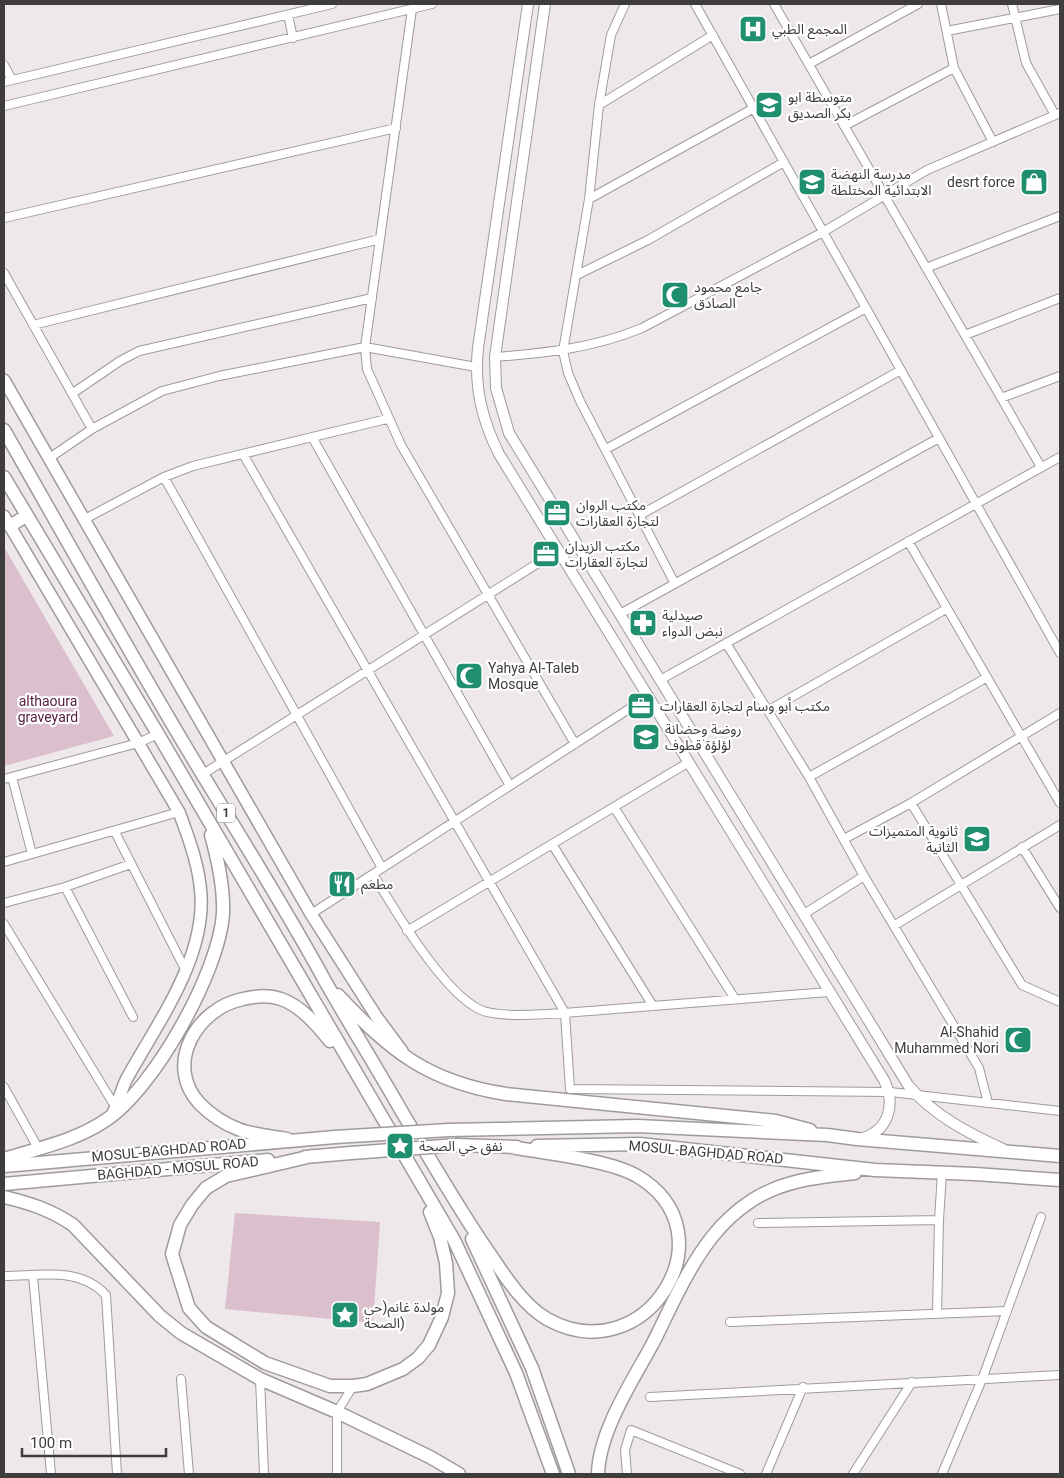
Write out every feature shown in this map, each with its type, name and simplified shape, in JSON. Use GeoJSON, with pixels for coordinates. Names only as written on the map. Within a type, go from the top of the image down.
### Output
{"type":"FeatureCollection","features":[{"type":"Feature","properties":{"kind":"highway","name":"1"},"geometry":{"type":"LineString","coordinates":[[4,430],[450,1195]]}},
{"type":"Feature","properties":{"kind":"highway","name":"1"},"geometry":{"type":"LineString","coordinates":[[4,477],[197,802]]}},
{"type":"Feature","properties":{"kind":"highway"},"geometry":{"type":"LineString","coordinates":[[7,521],[26,516]]}},
{"type":"Feature","properties":{"kind":"highway"},"geometry":{"type":"LineString","coordinates":[[197,802],[454,1240],[489,1310],[530,1408],[553,1474]]}},
{"type":"Feature","properties":{"kind":"highway"},"geometry":{"type":"LineString","coordinates":[[4,1159],[77,1137],[114,1112],[139,1087],[169,1045],[196,997],[214,956],[223,914],[223,891],[216,854],[197,802]]}},
{"type":"Feature","properties":{"kind":"highway"},"geometry":{"type":"LineString","coordinates":[[325,979],[375,1033],[412,1061],[444,1079],[485,1090],[776,1121],[827,1135],[858,1139],[1060,1156]]}},
{"type":"Feature","properties":{"kind":"highway"},"geometry":{"type":"LineString","coordinates":[[287,1139],[239,1130],[200,1104],[192,1093],[185,1067],[186,1054],[189,1040],[207,1016],[236,1000],[267,996],[281,999],[297,1008],[314,1022],[359,1078]]}},
{"type":"Feature","properties":{"kind":"highway","name":"MOSUL-BAGHDAD ROAD"},"geometry":{"type":"LineString","coordinates":[[4,1166],[287,1139],[449,1130],[637,1126],[827,1135]]}},
{"type":"Feature","properties":{"kind":"highway","name":"MOSUL-BAGHDAD ROAD"},"geometry":{"type":"LineString","coordinates":[[351,1153],[457,1145],[510,1147],[640,1144],[874,1170],[942,1172],[1060,1180]]}},
{"type":"Feature","properties":{"kind":"highway"},"geometry":{"type":"LineString","coordinates":[[450,1195],[501,1270],[530,1306],[542,1316],[566,1328],[592,1332],[616,1329],[647,1312],[671,1281],[678,1258],[676,1223],[672,1212],[663,1198],[651,1185],[629,1171],[510,1147]]}},
{"type":"Feature","properties":{"kind":"highway","name":"BAGHDAD - MOSUL ROAD"},"geometry":{"type":"LineString","coordinates":[[4,1184],[351,1153]]}},
{"type":"Feature","properties":{"kind":"highway"},"geometry":{"type":"LineString","coordinates":[[312,1156],[226,1176],[206,1188],[192,1205],[180,1225],[172,1254],[189,1308],[206,1326],[265,1363],[330,1386],[368,1384],[404,1369],[418,1358],[429,1345],[442,1317],[448,1293],[446,1263],[440,1237],[414,1171]]}},
{"type":"Feature","properties":{"kind":"highway"},"geometry":{"type":"LineString","coordinates":[[598,1474],[601,1450],[618,1410],[690,1271],[722,1225],[751,1201],[786,1184],[817,1176],[874,1170]]}},
{"type":"Feature","properties":{"kind":"highway"},"geometry":{"type":"LineString","coordinates":[[450,1195],[532,1368],[569,1474]]}},
{"type":"Feature","properties":{"kind":"highway"},"geometry":{"type":"LineString","coordinates":[[4,1197],[35,1204],[68,1221],[87,1238],[174,1328],[260,1379],[337,1412],[430,1457],[459,1474]]}},
{"type":"Feature","properties":{"kind":"main road"},"geometry":{"type":"LineString","coordinates":[[4,380],[222,763],[311,914],[376,1016],[412,1061]]}},
{"type":"Feature","properties":{"kind":"main road"},"geometry":{"type":"LineString","coordinates":[[7,521],[179,812],[194,852],[200,887],[196,942],[179,989],[125,1083],[114,1112]]}},
{"type":"Feature","properties":{"kind":"street"},"geometry":{"type":"LineString","coordinates":[[4,65],[8,81],[288,15],[306,7],[332,4]]}},
{"type":"Feature","properties":{"kind":"street"},"geometry":{"type":"LineString","coordinates":[[4,106],[432,4]]}},
{"type":"Feature","properties":{"kind":"street"},"geometry":{"type":"LineString","coordinates":[[528,4],[476,367],[480,403],[491,438],[890,1092],[890,1108],[884,1123],[873,1134],[858,1139]]}},
{"type":"Feature","properties":{"kind":"street"},"geometry":{"type":"LineString","coordinates":[[545,4],[495,357],[496,388],[509,433],[902,1076],[930,1108],[948,1120],[1004,1150]]}},
{"type":"Feature","properties":{"kind":"street"},"geometry":{"type":"LineString","coordinates":[[625,4],[612,35],[600,105],[589,199],[563,351],[568,373],[580,401],[674,582]]}},
{"type":"Feature","properties":{"kind":"street"},"geometry":{"type":"LineString","coordinates":[[695,4],[1060,653]]}},
{"type":"Feature","properties":{"kind":"street"},"geometry":{"type":"LineString","coordinates":[[774,4],[1041,467]]}},
{"type":"Feature","properties":{"kind":"street"},"geometry":{"type":"LineString","coordinates":[[809,64],[918,4]]}},
{"type":"Feature","properties":{"kind":"street"},"geometry":{"type":"LineString","coordinates":[[942,4],[954,68],[993,142]]}},
{"type":"Feature","properties":{"kind":"street"},"geometry":{"type":"LineString","coordinates":[[495,357],[563,351],[614,340],[642,328],[823,232],[927,170],[1058,114],[1026,63],[1012,4]]}},
{"type":"Feature","properties":{"kind":"street"},"geometry":{"type":"LineString","coordinates":[[412,9],[365,347],[367,369],[387,419],[575,744]]}},
{"type":"Feature","properties":{"kind":"street"},"geometry":{"type":"LineString","coordinates":[[947,31],[1060,9]]}},
{"type":"Feature","properties":{"kind":"street"},"geometry":{"type":"LineString","coordinates":[[288,15],[293,38]]}},
{"type":"Feature","properties":{"kind":"street"},"geometry":{"type":"LineString","coordinates":[[600,105],[713,36]]}},
{"type":"Feature","properties":{"kind":"street"},"geometry":{"type":"LineString","coordinates":[[844,126],[954,68]]}},
{"type":"Feature","properties":{"kind":"street"},"geometry":{"type":"LineString","coordinates":[[589,199],[754,108]]}},
{"type":"Feature","properties":{"kind":"street"},"geometry":{"type":"LineString","coordinates":[[4,218],[396,128]]}},
{"type":"Feature","properties":{"kind":"street"},"geometry":{"type":"LineString","coordinates":[[510,131],[526,133]]}},
{"type":"Feature","properties":{"kind":"street"},"geometry":{"type":"LineString","coordinates":[[577,276],[648,240],[784,162]]}},
{"type":"Feature","properties":{"kind":"street"},"geometry":{"type":"LineString","coordinates":[[926,268],[1060,216]]}},
{"type":"Feature","properties":{"kind":"street"},"geometry":{"type":"LineString","coordinates":[[33,325],[380,239]]}},
{"type":"Feature","properties":{"kind":"street"},"geometry":{"type":"LineString","coordinates":[[4,273],[92,429]]}},
{"type":"Feature","properties":{"kind":"street"},"geometry":{"type":"LineString","coordinates":[[73,394],[120,361],[139,351],[372,298]]}},
{"type":"Feature","properties":{"kind":"street"},"geometry":{"type":"LineString","coordinates":[[965,335],[1060,298]]}},
{"type":"Feature","properties":{"kind":"street"},"geometry":{"type":"LineString","coordinates":[[606,449],[866,308]]}},
{"type":"Feature","properties":{"kind":"street"},"geometry":{"type":"LineString","coordinates":[[48,459],[92,429],[162,391],[228,374],[365,347],[476,367]]}},
{"type":"Feature","properties":{"kind":"street"},"geometry":{"type":"LineString","coordinates":[[640,515],[901,370]]}},
{"type":"Feature","properties":{"kind":"street"},"geometry":{"type":"LineString","coordinates":[[1001,398],[1060,376]]}},
{"type":"Feature","properties":{"kind":"street"},"geometry":{"type":"LineString","coordinates":[[83,520],[164,477],[193,466],[387,419]]}},
{"type":"Feature","properties":{"kind":"street"},"geometry":{"type":"LineString","coordinates":[[312,437],[510,786]]}},
{"type":"Feature","properties":{"kind":"street"},"geometry":{"type":"LineString","coordinates":[[620,614],[674,582],[939,438]]}},
{"type":"Feature","properties":{"kind":"street"},"geometry":{"type":"LineString","coordinates":[[243,454],[565,1013],[570,1088],[915,1093],[1060,1111]]}},
{"type":"Feature","properties":{"kind":"street"},"geometry":{"type":"LineString","coordinates":[[660,680],[1041,467],[1059,459]]}},
{"type":"Feature","properties":{"kind":"street"},"geometry":{"type":"LineString","coordinates":[[164,477],[382,868]]}},
{"type":"Feature","properties":{"kind":"street"},"geometry":{"type":"LineString","coordinates":[[540,519],[543,512],[550,512],[568,532]]}},
{"type":"Feature","properties":{"kind":"street"},"geometry":{"type":"LineString","coordinates":[[908,541],[1019,736],[1060,803]]}},
{"type":"Feature","properties":{"kind":"street"},"geometry":{"type":"LineString","coordinates":[[203,774],[559,550]]}},
{"type":"Feature","properties":{"kind":"street"},"geometry":{"type":"LineString","coordinates":[[769,710],[946,609]]}},
{"type":"Feature","properties":{"kind":"street"},"geometry":{"type":"LineString","coordinates":[[726,643],[809,776],[864,876],[979,1068],[988,1103]]}},
{"type":"Feature","properties":{"kind":"street"},"geometry":{"type":"LineString","coordinates":[[809,776],[986,678]]}},
{"type":"Feature","properties":{"kind":"street"},"geometry":{"type":"LineString","coordinates":[[311,914],[650,696]]}},
{"type":"Feature","properties":{"kind":"street"},"geometry":{"type":"LineString","coordinates":[[844,839],[911,803],[1019,736],[1060,713]]}},
{"type":"Feature","properties":{"kind":"street"},"geometry":{"type":"LineString","coordinates":[[666,724],[684,742],[692,739],[693,733]]}},
{"type":"Feature","properties":{"kind":"street"},"geometry":{"type":"LineString","coordinates":[[32,854],[8,778],[138,743],[158,734]]}},
{"type":"Feature","properties":{"kind":"street"},"geometry":{"type":"LineString","coordinates":[[408,931],[689,762]]}},
{"type":"Feature","properties":{"kind":"street"},"geometry":{"type":"LineString","coordinates":[[911,803],[1022,985],[1060,1002]]}},
{"type":"Feature","properties":{"kind":"street"},"geometry":{"type":"LineString","coordinates":[[614,807],[735,999]]}},
{"type":"Feature","properties":{"kind":"street"},"geometry":{"type":"LineString","coordinates":[[4,862],[115,832],[179,812]]}},
{"type":"Feature","properties":{"kind":"street"},"geometry":{"type":"LineString","coordinates":[[895,925],[1060,825]]}},
{"type":"Feature","properties":{"kind":"street"},"geometry":{"type":"LineString","coordinates":[[115,832],[186,971]]}},
{"type":"Feature","properties":{"kind":"street"},"geometry":{"type":"LineString","coordinates":[[552,844],[653,1006]]}},
{"type":"Feature","properties":{"kind":"street"},"geometry":{"type":"LineString","coordinates":[[1022,847],[1060,908]]}},
{"type":"Feature","properties":{"kind":"street"},"geometry":{"type":"LineString","coordinates":[[4,903],[65,887],[131,864]]}},
{"type":"Feature","properties":{"kind":"street"},"geometry":{"type":"LineString","coordinates":[[373,874],[408,931],[456,991],[480,1010],[498,1014],[565,1013],[829,992]]}},
{"type":"Feature","properties":{"kind":"street"},"geometry":{"type":"LineString","coordinates":[[804,914],[864,876]]}},
{"type":"Feature","properties":{"kind":"street"},"geometry":{"type":"LineString","coordinates":[[65,887],[134,1017]]}},
{"type":"Feature","properties":{"kind":"street"},"geometry":{"type":"LineString","coordinates":[[4,924],[114,1112]]}},
{"type":"Feature","properties":{"kind":"street"},"geometry":{"type":"LineString","coordinates":[[4,1087],[38,1148]]}},
{"type":"Feature","properties":{"kind":"street"},"geometry":{"type":"LineString","coordinates":[[937,1314],[942,1172]]}},
{"type":"Feature","properties":{"kind":"street"},"geometry":{"type":"LineString","coordinates":[[942,1474],[983,1377],[1041,1216]]}},
{"type":"Feature","properties":{"kind":"street"},"geometry":{"type":"LineString","coordinates":[[758,1223],[939,1220]]}},
{"type":"Feature","properties":{"kind":"street"},"geometry":{"type":"LineString","coordinates":[[4,1276],[65,1273],[92,1282],[106,1295],[117,1474]]}},
{"type":"Feature","properties":{"kind":"street"},"geometry":{"type":"LineString","coordinates":[[33,1276],[51,1474]]}},
{"type":"Feature","properties":{"kind":"street"},"geometry":{"type":"LineString","coordinates":[[730,1322],[1008,1311]]}},
{"type":"Feature","properties":{"kind":"street"},"geometry":{"type":"LineString","coordinates":[[650,1397],[983,1377],[1060,1375]]}},
{"type":"Feature","properties":{"kind":"street"},"geometry":{"type":"LineString","coordinates":[[181,1379],[189,1474]]}},
{"type":"Feature","properties":{"kind":"street"},"geometry":{"type":"LineString","coordinates":[[260,1379],[264,1474]]}},
{"type":"Feature","properties":{"kind":"street"},"geometry":{"type":"LineString","coordinates":[[853,1474],[912,1382]]}},
{"type":"Feature","properties":{"kind":"street"},"geometry":{"type":"LineString","coordinates":[[337,1474],[337,1412],[353,1386]]}},
{"type":"Feature","properties":{"kind":"street"},"geometry":{"type":"LineString","coordinates":[[766,1474],[803,1387]]}},
{"type":"Feature","properties":{"kind":"street"},"geometry":{"type":"LineString","coordinates":[[627,1474],[625,1450],[631,1430],[740,1474]]}},
{"type":"Feature","properties":{"kind":"green space","name":"althaoura graveyard"},"geometry":{"type":"Polygon","coordinates":[[[4,547],[114,736],[4,766],[4,547]]]}},
{"type":"Feature","properties":{"kind":"green space"},"geometry":{"type":"Polygon","coordinates":[[[235,1213],[380,1222],[373,1323],[225,1309],[235,1213]]]}},
{"type":"Feature","properties":{"kind":"place","name":"المجمع الطبي"},"geometry":{"type":"Point","coordinates":[753,29]}},
{"type":"Feature","properties":{"kind":"place","name":"متوسطة ابو بكر الصديق"},"geometry":{"type":"Point","coordinates":[769,105]}},
{"type":"Feature","properties":{"kind":"place","name":"مدرسة النهضة الابتدائية المختلطة"},"geometry":{"type":"Point","coordinates":[812,182]}},
{"type":"Feature","properties":{"kind":"place","name":"desrt force"},"geometry":{"type":"Point","coordinates":[1034,182]}},
{"type":"Feature","properties":{"kind":"place","name":"جامع محمود الصادق"},"geometry":{"type":"Point","coordinates":[675,295]}},
{"type":"Feature","properties":{"kind":"place","name":"مكتب الروان لتجارة العقارات"},"geometry":{"type":"Point","coordinates":[557,513]}},
{"type":"Feature","properties":{"kind":"place","name":"مكتب الزيدان لتجارة العقارات"},"geometry":{"type":"Point","coordinates":[546,554]}},
{"type":"Feature","properties":{"kind":"place","name":"صيدلية نبض الدواء"},"geometry":{"type":"Point","coordinates":[643,623]}},
{"type":"Feature","properties":{"kind":"place","name":"Yahya Al-Taleb Mosque"},"geometry":{"type":"Point","coordinates":[469,676]}},
{"type":"Feature","properties":{"kind":"place","name":"مكتب أبو وسام لتجارة العقارات"},"geometry":{"type":"Point","coordinates":[641,706]}},
{"type":"Feature","properties":{"kind":"place","name":"روضة وحضانة لؤلؤة قطوف"},"geometry":{"type":"Point","coordinates":[646,737]}},
{"type":"Feature","properties":{"kind":"place","name":"ثانوية المتميزات الثانية"},"geometry":{"type":"Point","coordinates":[977,839]}},
{"type":"Feature","properties":{"kind":"place","name":"مطعم"},"geometry":{"type":"Point","coordinates":[342,884]}},
{"type":"Feature","properties":{"kind":"place","name":"Al-Shahid Muhammed Nori"},"geometry":{"type":"Point","coordinates":[1018,1040]}},
{"type":"Feature","properties":{"kind":"place","name":"نفق حي الصحة"},"geometry":{"type":"Point","coordinates":[400,1146]}},
{"type":"Feature","properties":{"kind":"place","name":"مولدة غانم(حي الصحة)"},"geometry":{"type":"Point","coordinates":[345,1315]}}]}
